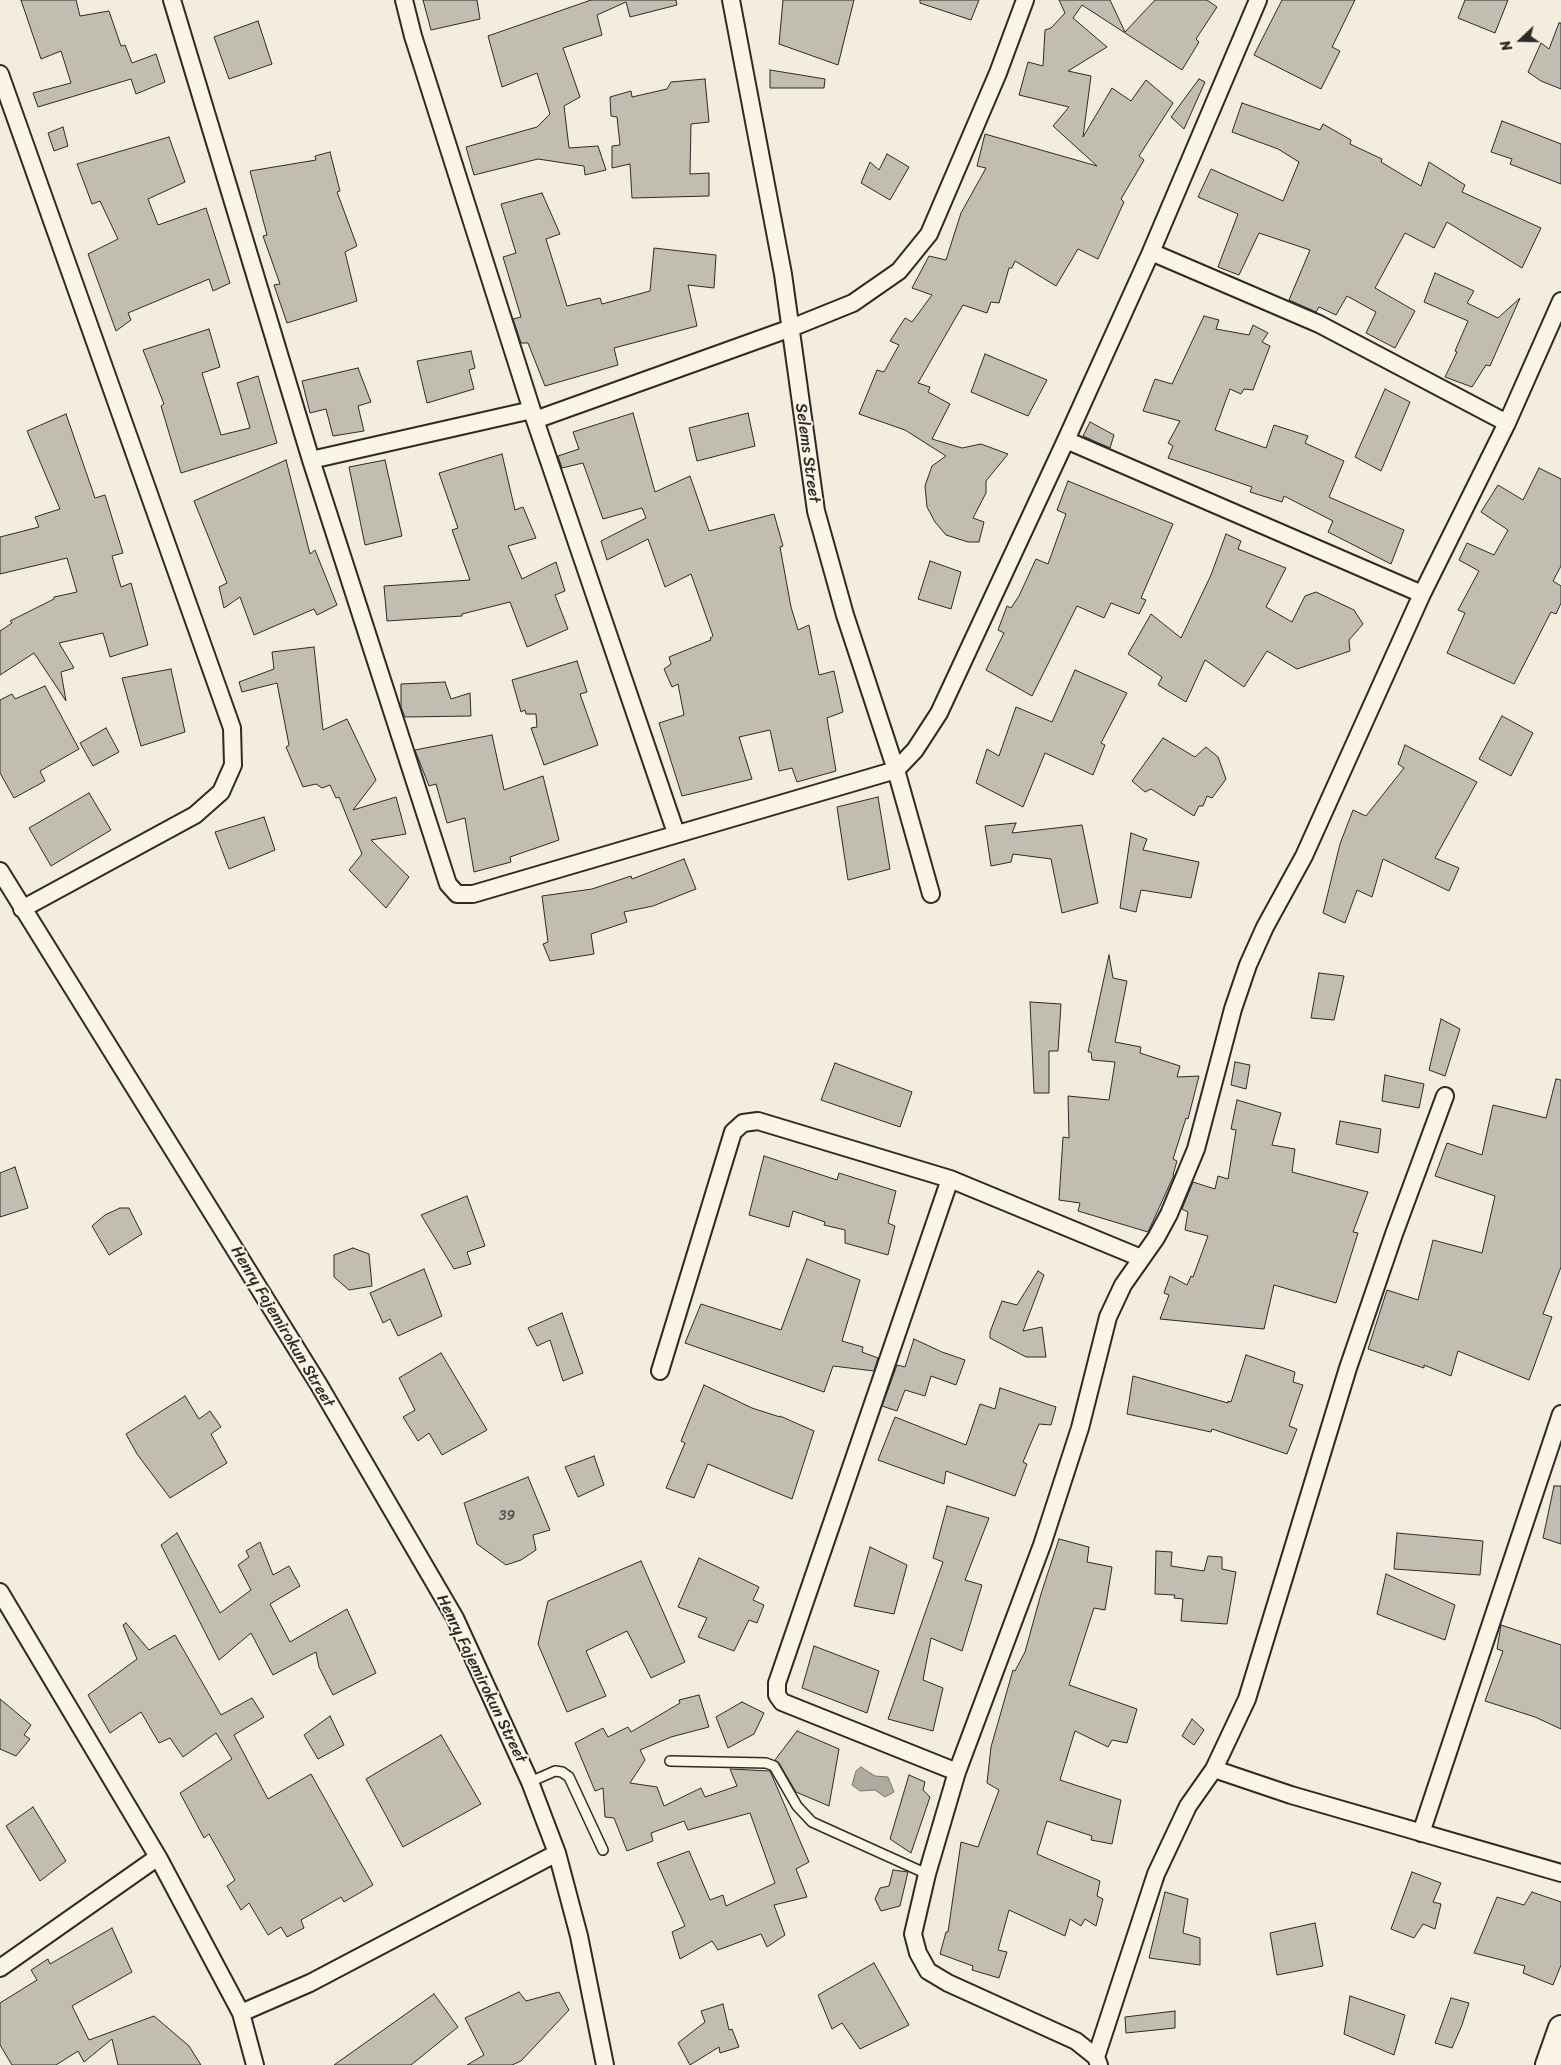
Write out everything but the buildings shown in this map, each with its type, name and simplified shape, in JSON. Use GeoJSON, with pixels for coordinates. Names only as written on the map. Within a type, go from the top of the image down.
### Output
{"type":"FeatureCollection","features":[{"type":"Feature","properties":{"kind":"street"},"geometry":{"type":"LineString","coordinates":[[172,0],[311,460],[448,884],[457,894],[473,894],[896,770],[915,750],[939,713],[1066,440],[1151,252],[1258,0]]}},
{"type":"Feature","properties":{"kind":"street"},"geometry":{"type":"LineString","coordinates":[[404,0],[413,36],[533,415],[676,834]]}},
{"type":"Feature","properties":{"kind":"street","name":"Selems Street"},"geometry":{"type":"LineString","coordinates":[[730,0],[791,328],[816,511],[845,615],[896,770],[931,894]]}},
{"type":"Feature","properties":{"kind":"street"},"geometry":{"type":"LineString","coordinates":[[311,460],[533,415],[791,328],[853,303],[899,271],[929,234],[998,73],[1025,0]]}},
{"type":"Feature","properties":{"kind":"street"},"geometry":{"type":"LineString","coordinates":[[0,74],[232,728],[233,766],[221,792],[195,815],[22,910]]}},
{"type":"Feature","properties":{"kind":"street"},"geometry":{"type":"LineString","coordinates":[[1151,252],[1319,324],[1507,422]]}},
{"type":"Feature","properties":{"kind":"street"},"geometry":{"type":"LineString","coordinates":[[1445,1096],[1394,1234],[1348,1368],[1247,1699],[1214,1769],[1188,1806],[1156,1874],[1098,2061],[1076,2041],[948,1983],[928,1971],[918,1953],[913,1934],[927,1874],[957,1772],[1042,1545],[1080,1428],[1108,1317],[1123,1285],[1156,1238],[1169,1214],[1196,1149],[1233,1008],[1248,965],[1265,927],[1304,856],[1422,594],[1507,422],[1561,301]]}},
{"type":"Feature","properties":{"kind":"street"},"geometry":{"type":"LineString","coordinates":[[1066,440],[1422,594]]}},
{"type":"Feature","properties":{"kind":"street","name":"Henry Fajemirokun Street"},"geometry":{"type":"LineString","coordinates":[[0,871],[22,910],[219,1222],[318,1385],[455,1618],[530,1782],[557,1853],[579,1936],[606,2065]]}},
{"type":"Feature","properties":{"kind":"street"},"geometry":{"type":"LineString","coordinates":[[660,1371],[733,1132],[743,1123],[758,1121],[950,1179],[1141,1258]]}},
{"type":"Feature","properties":{"kind":"street"},"geometry":{"type":"LineString","coordinates":[[950,1179],[777,1683],[777,1695],[782,1702],[957,1772]]}},
{"type":"Feature","properties":{"kind":"street"},"geometry":{"type":"LineString","coordinates":[[1421,1833],[1561,1414]]}},
{"type":"Feature","properties":{"kind":"street"},"geometry":{"type":"LineString","coordinates":[[0,1592],[158,1857],[241,2013],[255,2065]]}},
{"type":"Feature","properties":{"kind":"street"},"geometry":{"type":"LineString","coordinates":[[1214,1769],[1421,1833],[1561,1873]]}},
{"type":"Feature","properties":{"kind":"street"},"geometry":{"type":"LineString","coordinates":[[241,2013],[310,1983],[557,1853]]}},
{"type":"Feature","properties":{"kind":"street"},"geometry":{"type":"LineString","coordinates":[[0,1968],[158,1857]]}},
{"type":"Feature","properties":{"kind":"street"},"geometry":{"type":"LineString","coordinates":[[1548,2065],[1561,2028]]}},
{"type":"Feature","properties":{"kind":"lane"},"geometry":{"type":"LineString","coordinates":[[670,1762],[766,1763],[774,1766],[797,1806],[812,1822],[927,1874]]}},
{"type":"Feature","properties":{"kind":"lane"},"geometry":{"type":"LineString","coordinates":[[530,1782],[555,1771],[562,1772],[569,1777],[603,1850]]}},
{"type":"Feature","properties":{"kind":"shaded area"},"geometry":{"type":"Polygon","coordinates":[[[861,1767],[875,1776],[888,1777],[894,1792],[885,1797],[875,1790],[860,1791],[852,1785],[856,1771],[861,1767]]]}}]}
